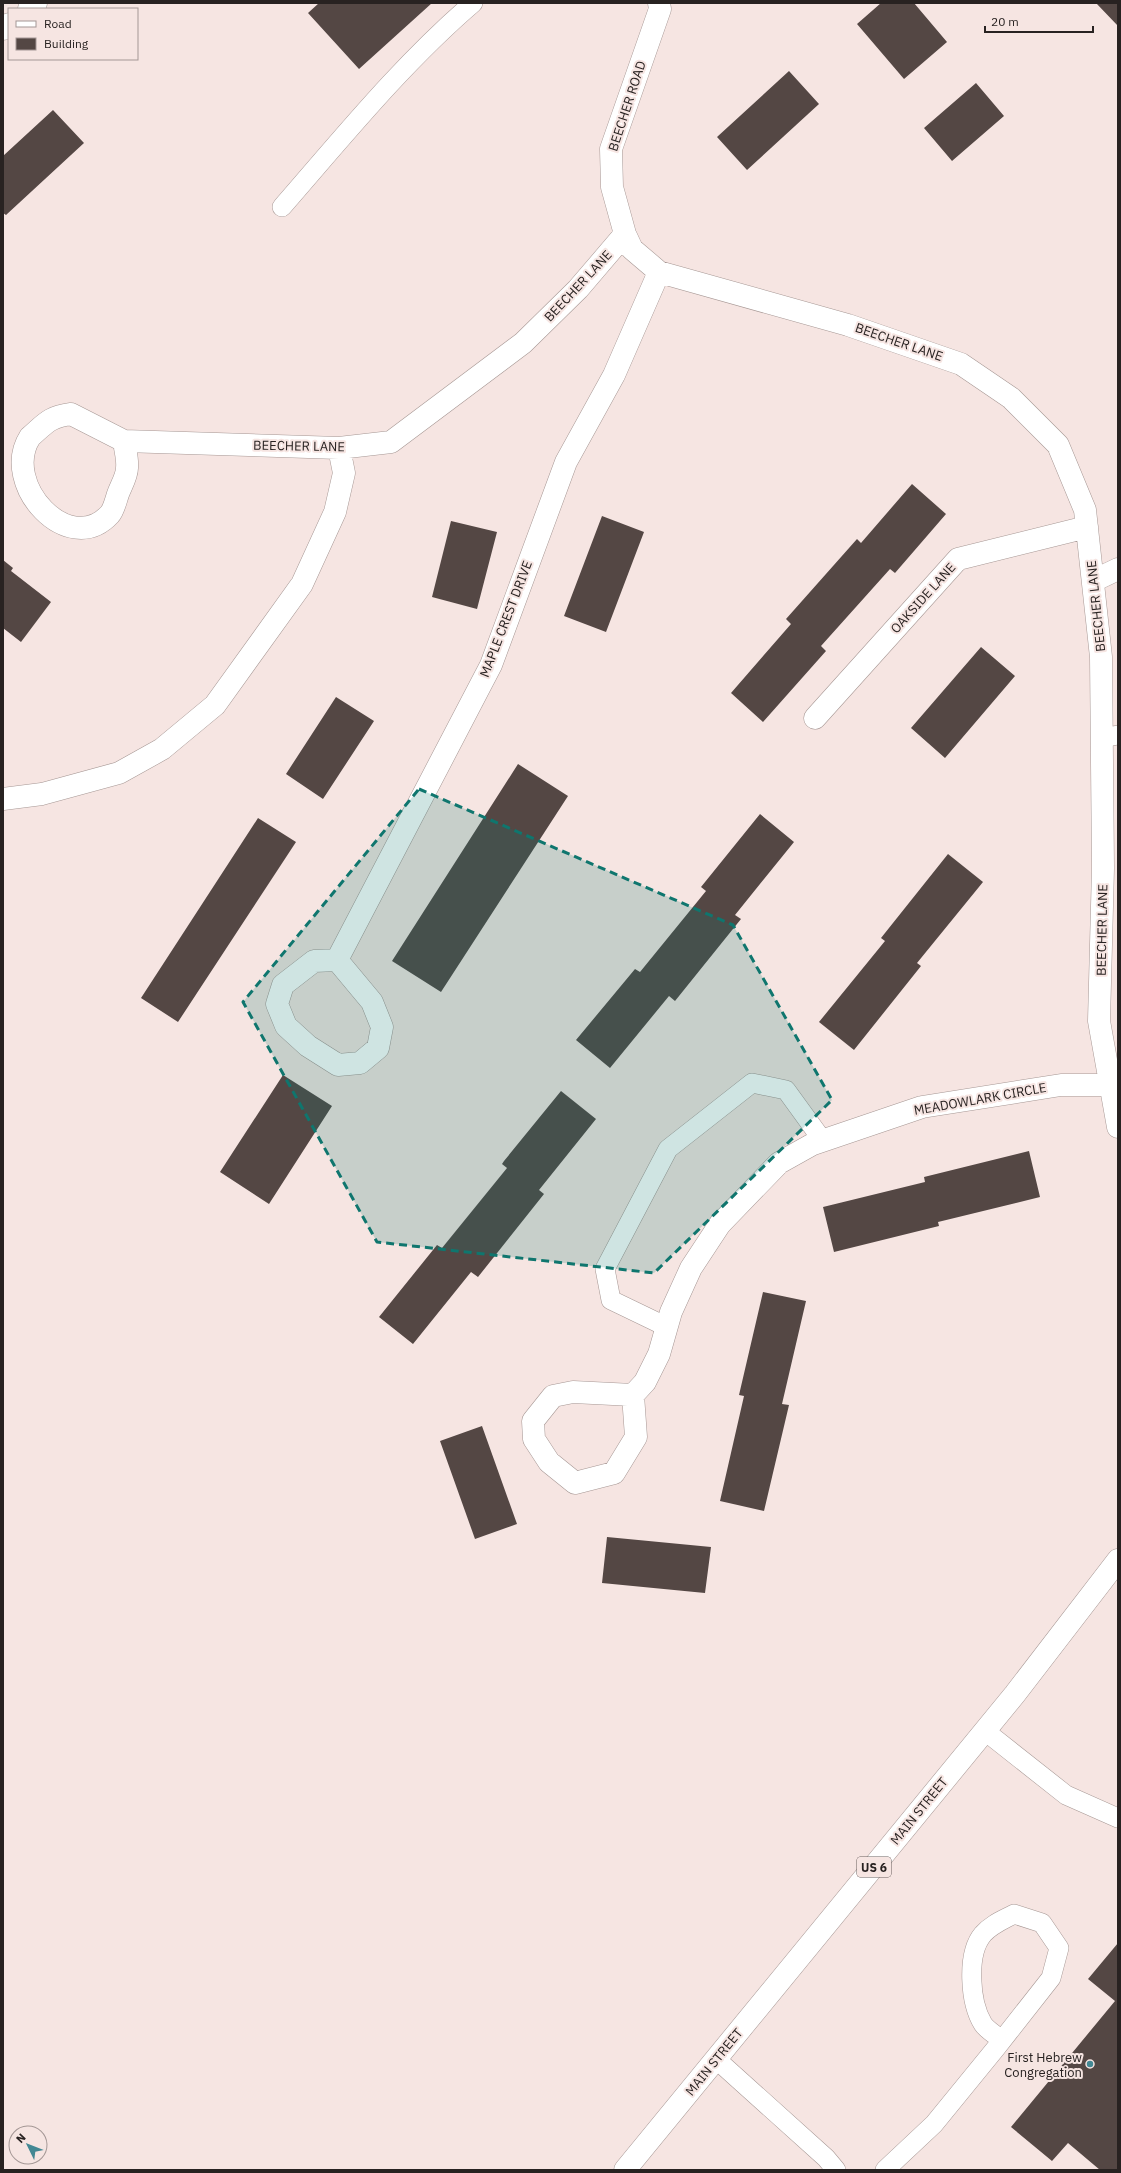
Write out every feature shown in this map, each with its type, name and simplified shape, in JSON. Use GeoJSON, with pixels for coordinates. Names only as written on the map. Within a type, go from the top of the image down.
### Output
{"type":"FeatureCollection","features":[{"type":"Feature","properties":{"kind":"street","name":"BEECHER ROAD"},"geometry":{"type":"LineString","coordinates":[[625,234],[612,187],[611,149],[660,9],[659,3]]}},
{"type":"Feature","properties":{"kind":"street","name":"BEECHER LANE"},"geometry":{"type":"LineString","coordinates":[[124,441],[127,469],[111,513],[92,527],[53,523],[31,509],[14,484],[14,463],[24,442],[54,416],[71,414],[124,441],[339,448],[391,442],[523,342],[578,289],[625,234],[632,248],[659,272],[848,324],[961,364],[1011,398],[1058,445],[1085,510],[1110,737],[1103,868],[1099,1021],[1118,1127]]}},
{"type":"Feature","properties":{"kind":"street","name":"MAPLE CREST DRIVE"},"geometry":{"type":"LineString","coordinates":[[337,960],[491,665],[566,462],[614,375],[659,272]]}},
{"type":"Feature","properties":{"kind":"street"},"geometry":{"type":"LineString","coordinates":[[3,799],[42,794],[119,773],[162,749],[215,706],[302,584],[335,512],[344,473],[339,448]]}},
{"type":"Feature","properties":{"kind":"street","name":"OAKSIDE LANE"},"geometry":{"type":"LineString","coordinates":[[815,718],[958,559],[1087,527]]}},
{"type":"Feature","properties":{"kind":"street"},"geometry":{"type":"LineString","coordinates":[[1093,581],[1118,569]]}},
{"type":"Feature","properties":{"kind":"street"},"geometry":{"type":"LineString","coordinates":[[337,960],[372,1002],[382,1027],[378,1048],[360,1063],[338,1065],[308,1046],[286,1026],[277,1004],[283,985],[314,961],[337,960]]}},
{"type":"Feature","properties":{"kind":"street","name":"MEADOWLARK CIRCLE"},"geometry":{"type":"LineString","coordinates":[[633,1395],[645,1382],[659,1354],[671,1312],[691,1268],[720,1224],[779,1163],[813,1144],[922,1107],[1060,1084],[1110,1085]]}},
{"type":"Feature","properties":{"kind":"street"},"geometry":{"type":"LineString","coordinates":[[573,1392],[633,1395],[636,1437],[614,1473],[575,1483],[549,1462],[534,1440],[533,1421],[553,1396],[573,1392]]}},
{"type":"Feature","properties":{"kind":"street","name":"MAIN STREET"},"geometry":{"type":"LineString","coordinates":[[625,2170],[984,1731],[1118,1560]]}},
{"type":"Feature","properties":{"kind":"lane"},"geometry":{"type":"LineString","coordinates":[[282,207],[384,91],[444,27],[473,3]]}},
{"type":"Feature","properties":{"kind":"lane"},"geometry":{"type":"LineString","coordinates":[[667,1327],[611,1300],[605,1269],[668,1149],[752,1083],[786,1090],[823,1141]]}},
{"type":"Feature","properties":{"kind":"lane"},"geometry":{"type":"LineString","coordinates":[[984,1731],[1066,1795],[1118,1818]]}},
{"type":"Feature","properties":{"kind":"lane"},"geometry":{"type":"LineString","coordinates":[[885,2170],[934,2124],[1002,2040],[1051,1978],[1059,1948],[1042,1923],[1014,1914],[994,1923],[982,1935],[973,1959],[972,1996],[984,2025],[1002,2040]]}},
{"type":"Feature","properties":{"kind":"lane"},"geometry":{"type":"LineString","coordinates":[[716,2059],[826,2158],[836,2170]]}},
{"type":"Feature","properties":{"kind":"highlighted area"},"geometry":{"type":"Polygon","coordinates":[[[419,789],[733,925],[832,1100],[654,1273],[377,1242],[243,1002],[419,789]]]}},
{"type":"Feature","properties":{"kind":"building"},"geometry":{"type":"Polygon","coordinates":[[[319,3],[432,3],[359,69],[308,13],[319,3]]]}},
{"type":"Feature","properties":{"kind":"building"},"geometry":{"type":"Polygon","coordinates":[[[881,3],[914,3],[947,42],[904,79],[857,24],[881,3]]]}},
{"type":"Feature","properties":{"kind":"building"},"geometry":{"type":"Polygon","coordinates":[[[1096,3],[1118,3],[1118,26],[1096,3]]]}},
{"type":"Feature","properties":{"kind":"building"},"geometry":{"type":"Polygon","coordinates":[[[789,71],[819,104],[747,170],[717,137],[789,71]]]}},
{"type":"Feature","properties":{"kind":"building"},"geometry":{"type":"Polygon","coordinates":[[[976,83],[1004,116],[952,161],[924,128],[976,83]]]}},
{"type":"Feature","properties":{"kind":"building"},"geometry":{"type":"Polygon","coordinates":[[[53,110],[84,143],[6,215],[3,213],[3,156],[53,110]]]}},
{"type":"Feature","properties":{"kind":"building"},"geometry":{"type":"Polygon","coordinates":[[[912,484],[946,514],[895,573],[890,569],[821,646],[826,651],[763,722],[731,693],[791,624],[786,619],[857,539],[861,543],[912,484]]]}},
{"type":"Feature","properties":{"kind":"building"},"geometry":{"type":"Polygon","coordinates":[[[602,516],[644,532],[606,632],[564,616],[602,516]]]}},
{"type":"Feature","properties":{"kind":"building"},"geometry":{"type":"Polygon","coordinates":[[[451,521],[497,532],[477,609],[432,597],[451,521]]]}},
{"type":"Feature","properties":{"kind":"building"},"geometry":{"type":"Polygon","coordinates":[[[3,560],[13,568],[11,571],[51,602],[21,642],[3,628],[3,560]]]}},
{"type":"Feature","properties":{"kind":"building"},"geometry":{"type":"Polygon","coordinates":[[[981,647],[1015,676],[945,758],[911,728],[981,647]]]}},
{"type":"Feature","properties":{"kind":"building"},"geometry":{"type":"Polygon","coordinates":[[[336,697],[374,721],[323,799],[286,774],[336,697]]]}},
{"type":"Feature","properties":{"kind":"building"},"geometry":{"type":"Polygon","coordinates":[[[518,764],[568,796],[441,992],[392,961],[518,764]]]}},
{"type":"Feature","properties":{"kind":"building"},"geometry":{"type":"Polygon","coordinates":[[[760,814],[794,842],[735,915],[741,919],[675,1001],[669,996],[610,1068],[576,1040],[635,969],[640,972],[706,891],[701,887],[760,814]]]}},
{"type":"Feature","properties":{"kind":"building"},"geometry":{"type":"Polygon","coordinates":[[[258,818],[296,842],[178,1022],[141,998],[258,818]]]}},
{"type":"Feature","properties":{"kind":"building"},"geometry":{"type":"Polygon","coordinates":[[[948,854],[983,882],[917,963],[921,966],[854,1050],[819,1022],[885,941],[881,938],[948,854]]]}},
{"type":"Feature","properties":{"kind":"building"},"geometry":{"type":"Polygon","coordinates":[[[283,1075],[332,1106],[269,1204],[220,1172],[283,1075]]]}},
{"type":"Feature","properties":{"kind":"building"},"geometry":{"type":"Polygon","coordinates":[[[561,1091],[596,1119],[539,1190],[544,1194],[478,1277],[471,1272],[413,1344],[379,1317],[437,1245],[442,1248],[507,1168],[502,1164],[504,1161],[561,1091]]]}},
{"type":"Feature","properties":{"kind":"building"},"geometry":{"type":"Polygon","coordinates":[[[1029,1151],[1040,1197],[938,1222],[939,1226],[834,1252],[823,1207],[925,1182],[924,1177],[1029,1151]]]}},
{"type":"Feature","properties":{"kind":"building"},"geometry":{"type":"Polygon","coordinates":[[[763,1292],[806,1301],[782,1404],[789,1405],[764,1511],[720,1501],[744,1396],[739,1395],[763,1292]]]}},
{"type":"Feature","properties":{"kind":"building"},"geometry":{"type":"Polygon","coordinates":[[[482,1426],[517,1524],[475,1539],[440,1441],[482,1426]]]}},
{"type":"Feature","properties":{"kind":"building"},"geometry":{"type":"Polygon","coordinates":[[[607,1537],[711,1547],[705,1593],[602,1583],[607,1537]]]}},
{"type":"Feature","properties":{"kind":"building","name":"First Hebrew Congregation"},"geometry":{"type":"Polygon","coordinates":[[[1118,1943],[1118,2170],[1100,2170],[1068,2143],[1052,2161],[1011,2127],[1115,2001],[1088,1979],[1118,1943]]]}},
{"type":"Feature","properties":{"kind":"place","name":"First Hebrew Congregation"},"geometry":{"type":"Point","coordinates":[1090,2064]}}]}
